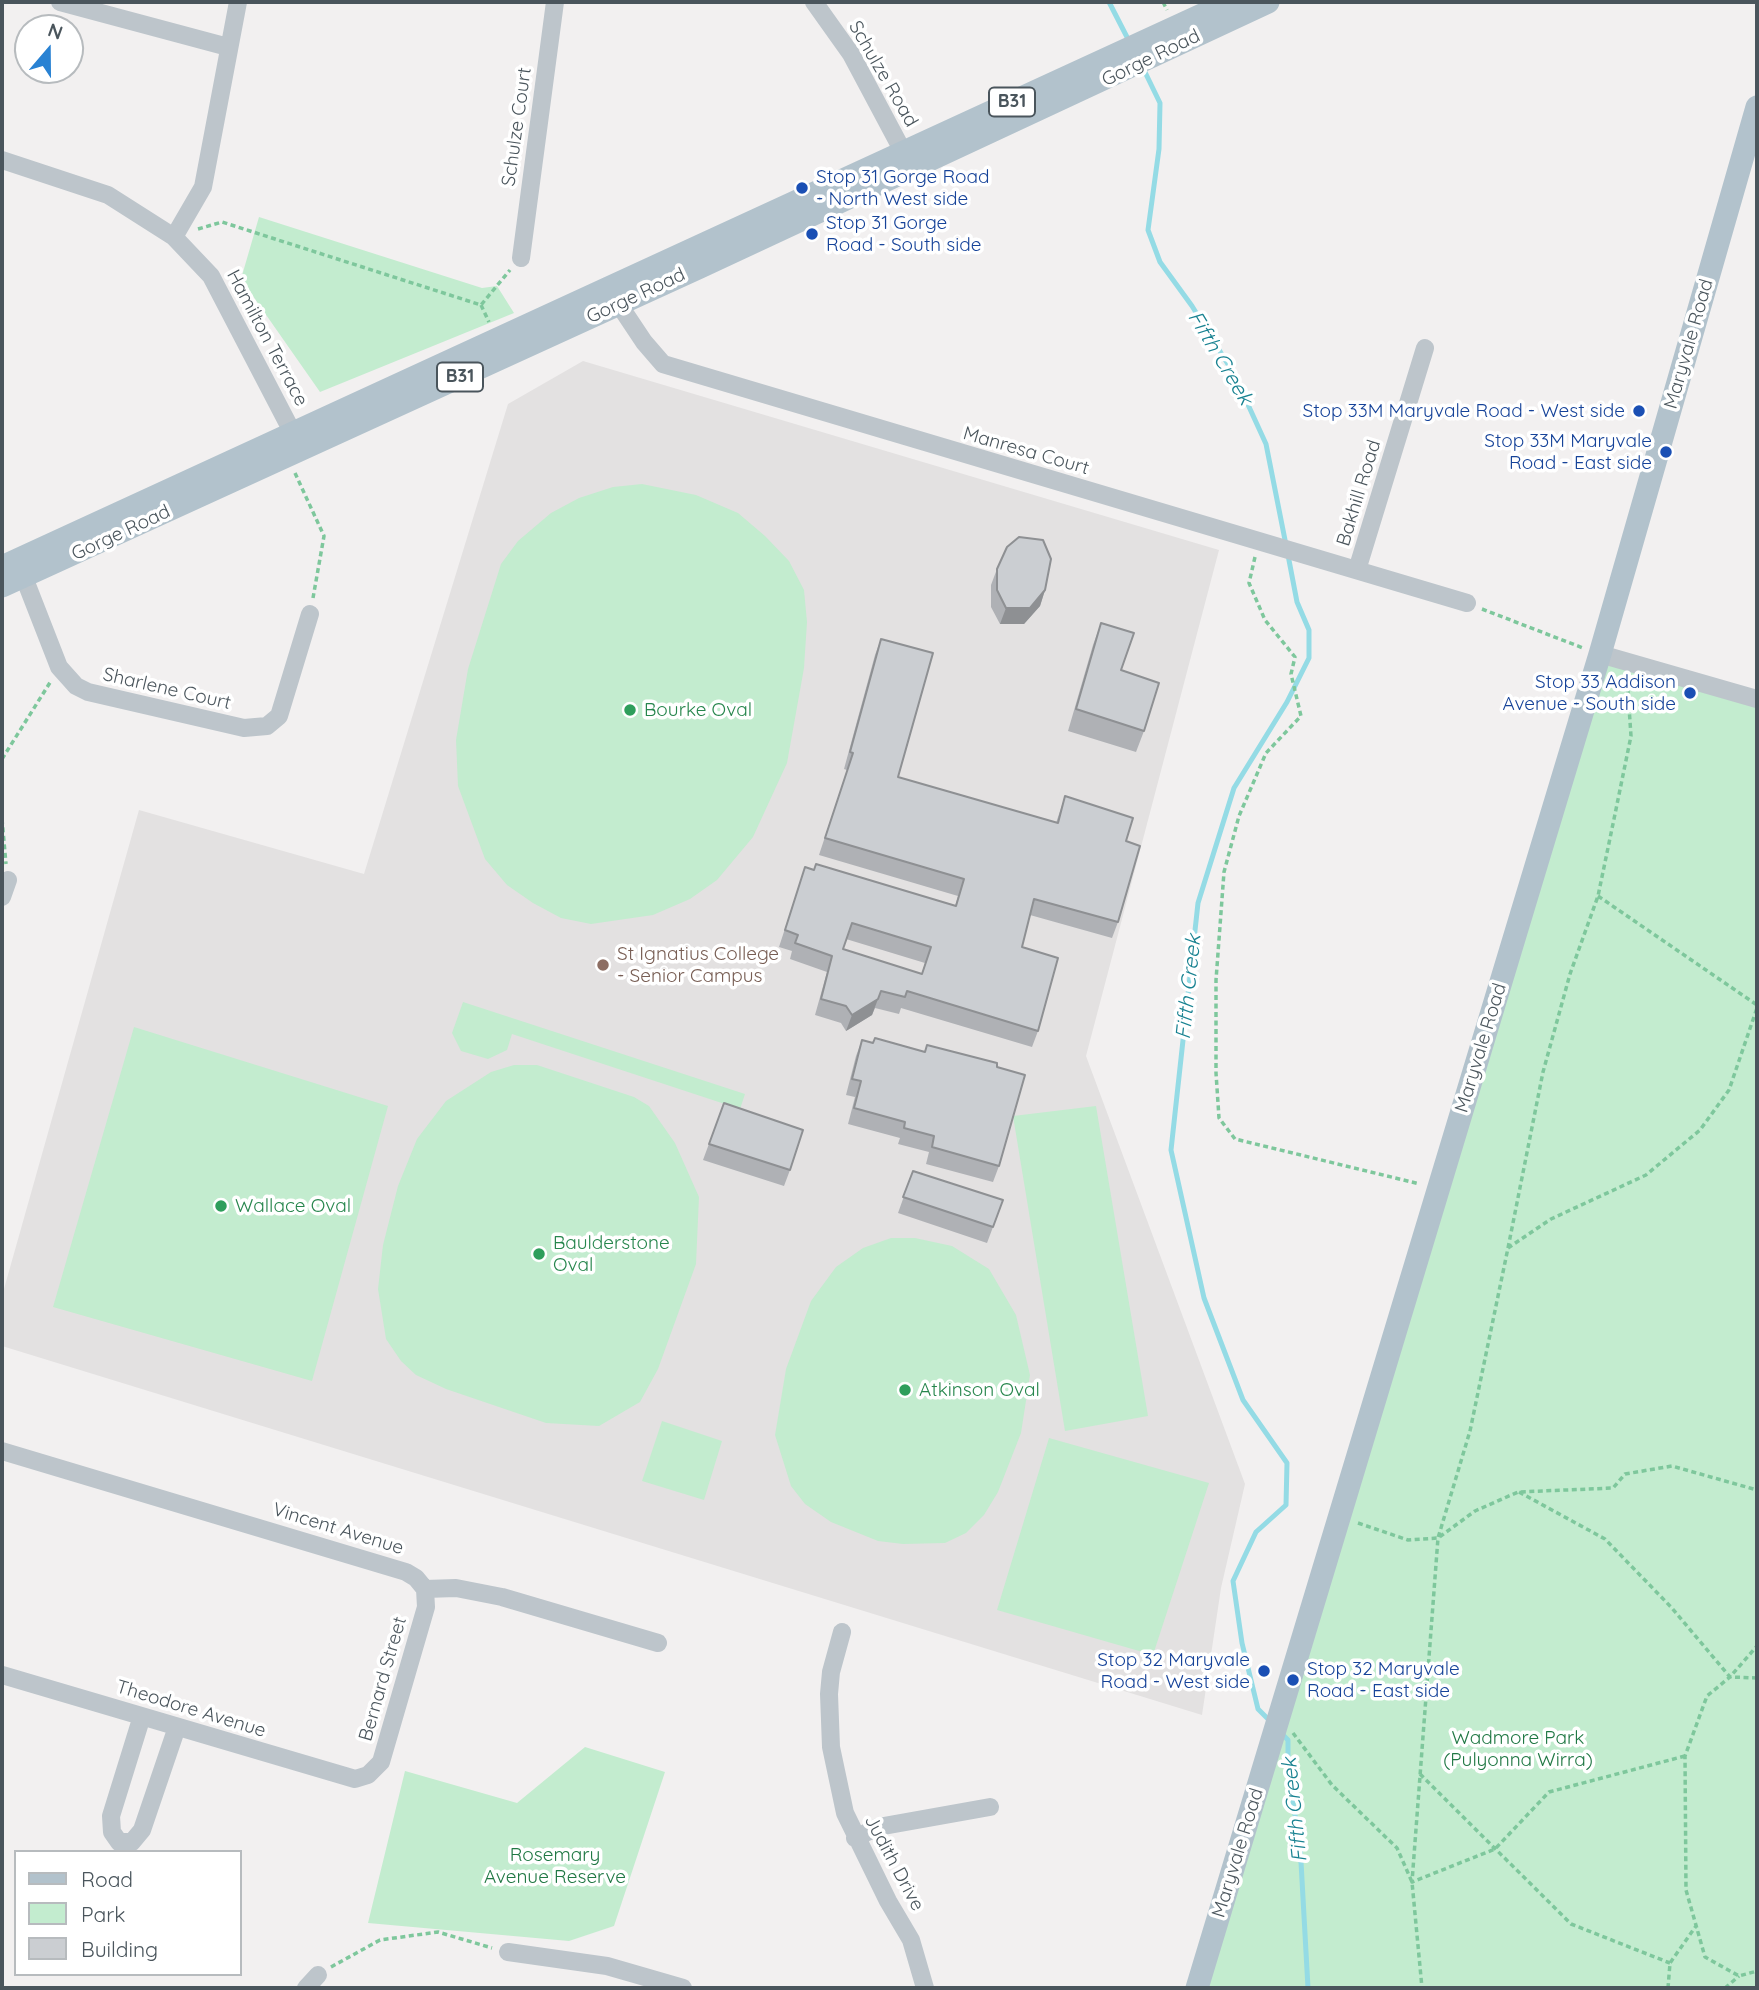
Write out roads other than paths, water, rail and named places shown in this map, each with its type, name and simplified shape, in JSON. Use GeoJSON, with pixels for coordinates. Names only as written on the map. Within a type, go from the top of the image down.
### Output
{"type":"FeatureCollection","features":[{"type":"Feature","properties":{"kind":"main road","name":"Gorge Road"},"geometry":{"type":"LineString","coordinates":[[2,586],[14,568],[294,446],[1125,61],[1230,2]]}},
{"type":"Feature","properties":{"kind":"main road","name":"Gorge Road"},"geometry":{"type":"LineString","coordinates":[[1147,50],[1268,2]]}},
{"type":"Feature","properties":{"kind":"main road","name":"Maryvale Road"},"geometry":{"type":"LineString","coordinates":[[1197,1988],[1600,654],[1757,107]]}},
{"type":"Feature","properties":{"kind":"street"},"geometry":{"type":"LineString","coordinates":[[60,2],[228,47]]}},
{"type":"Feature","properties":{"kind":"street"},"geometry":{"type":"LineString","coordinates":[[174,237],[203,187],[238,2]]}},
{"type":"Feature","properties":{"kind":"street","name":"Schulze Court"},"geometry":{"type":"LineString","coordinates":[[521,258],[555,2]]}},
{"type":"Feature","properties":{"kind":"street","name":"Schulze Road"},"geometry":{"type":"LineString","coordinates":[[814,2],[851,54],[908,160]]}},
{"type":"Feature","properties":{"kind":"street","name":"Hamilton Terrace"},"geometry":{"type":"LineString","coordinates":[[2,160],[108,195],[174,237],[211,275],[294,446]]}},
{"type":"Feature","properties":{"kind":"street","name":"Manresa Court"},"geometry":{"type":"LineString","coordinates":[[613,296],[663,363],[1467,603]]}},
{"type":"Feature","properties":{"kind":"street","name":"Bakhill Road"},"geometry":{"type":"LineString","coordinates":[[1357,570],[1425,348]]}},
{"type":"Feature","properties":{"kind":"street","name":"Sharlene Court"},"geometry":{"type":"LineString","coordinates":[[14,568],[60,667],[76,686],[88,692],[257,729],[273,722],[283,708],[310,614]]}},
{"type":"Feature","properties":{"kind":"street"},"geometry":{"type":"LineString","coordinates":[[1600,654],[1757,699]]}},
{"type":"Feature","properties":{"kind":"street"},"geometry":{"type":"LineString","coordinates":[[2,897],[8,880]]}},
{"type":"Feature","properties":{"kind":"street","name":"Vincent Avenue"},"geometry":{"type":"LineString","coordinates":[[2,1451],[406,1572],[416,1578],[425,1589]]}},
{"type":"Feature","properties":{"kind":"street"},"geometry":{"type":"LineString","coordinates":[[425,1589],[456,1588],[502,1597],[658,1643]]}},
{"type":"Feature","properties":{"kind":"street","name":"Bernard Street"},"geometry":{"type":"LineString","coordinates":[[368,1775],[381,1762],[387,1743],[426,1607],[425,1589]]}},
{"type":"Feature","properties":{"kind":"street","name":"Judith Drive"},"geometry":{"type":"LineString","coordinates":[[842,1632],[831,1672],[831,1747],[845,1813],[855,1838],[911,1940],[925,1988]]}},
{"type":"Feature","properties":{"kind":"street","name":"Theodore Avenue"},"geometry":{"type":"LineString","coordinates":[[2,1675],[355,1779],[368,1775]]}},
{"type":"Feature","properties":{"kind":"street"},"geometry":{"type":"LineString","coordinates":[[142,1716],[111,1816],[112,1832],[119,1842],[132,1842],[142,1830],[177,1727]]}},
{"type":"Feature","properties":{"kind":"street"},"geometry":{"type":"LineString","coordinates":[[855,1838],[878,1827],[990,1807]]}},
{"type":"Feature","properties":{"kind":"street"},"geometry":{"type":"LineString","coordinates":[[508,1952],[607,1966],[682,1988]]}},
{"type":"Feature","properties":{"kind":"street"},"geometry":{"type":"LineString","coordinates":[[306,1988],[318,1975]]}},
{"type":"Feature","properties":{"kind":"waterway","name":"Fifth Creek"},"geometry":{"type":"LineString","coordinates":[[1109,2],[1129,41]]}},
{"type":"Feature","properties":{"kind":"waterway","name":"Fifth Creek"},"geometry":{"type":"LineString","coordinates":[[1143,68],[1160,103],[1159,149],[1148,230],[1160,262],[1192,306],[1234,374],[1266,444],[1286,545]]}},
{"type":"Feature","properties":{"kind":"waterway","name":"Fifth Creek"},"geometry":{"type":"LineString","coordinates":[[1272,1723],[1258,1709],[1242,1643],[1233,1581],[1256,1532],[1286,1505],[1287,1463],[1243,1400],[1204,1298],[1171,1150],[1198,903],[1234,788],[1287,702],[1309,658],[1309,630],[1297,602],[1288,555]]}},
{"type":"Feature","properties":{"kind":"waterway","name":"Fifth Creek"},"geometry":{"type":"LineString","coordinates":[[1281,1733],[1288,1740],[1288,1774],[1300,1844],[1308,1988]]}},
{"type":"Feature","properties":{"kind":"place","name":"Stop 31 Gorge Road - North West side"},"geometry":{"type":"Point","coordinates":[802,188]}},
{"type":"Feature","properties":{"kind":"place","name":"Stop 31 Gorge Road - South side"},"geometry":{"type":"Point","coordinates":[812,234]}},
{"type":"Feature","properties":{"kind":"place","name":"Stop 33M Maryvale Road - West side"},"geometry":{"type":"Point","coordinates":[1639,411]}},
{"type":"Feature","properties":{"kind":"place","name":"Stop 33M Maryvale Road - East side"},"geometry":{"type":"Point","coordinates":[1666,452]}},
{"type":"Feature","properties":{"kind":"place","name":"Stop 33 Addison Avenue - South side"},"geometry":{"type":"Point","coordinates":[1690,693]}},
{"type":"Feature","properties":{"kind":"place","name":"Bourke Oval"},"geometry":{"type":"Point","coordinates":[630,710]}},
{"type":"Feature","properties":{"kind":"place","name":"St Ignatius College - Senior Campus"},"geometry":{"type":"Point","coordinates":[603,965]}},
{"type":"Feature","properties":{"kind":"place","name":"Wallace Oval"},"geometry":{"type":"Point","coordinates":[221,1206]}},
{"type":"Feature","properties":{"kind":"place","name":"Baulderstone Oval"},"geometry":{"type":"Point","coordinates":[539,1254]}},
{"type":"Feature","properties":{"kind":"place","name":"Atkinson Oval"},"geometry":{"type":"Point","coordinates":[905,1390]}},
{"type":"Feature","properties":{"kind":"place","name":"Stop 32 Maryvale Road - West side"},"geometry":{"type":"Point","coordinates":[1264,1671]}},
{"type":"Feature","properties":{"kind":"place","name":"Stop 32 Maryvale Road - East side"},"geometry":{"type":"Point","coordinates":[1293,1680]}},
{"type":"Feature","properties":{"kind":"park label","name":"Wadmore Park (Pulyonna Wirra)"},"geometry":{"type":"Point","coordinates":[1518,1749]}},
{"type":"Feature","properties":{"kind":"park label","name":"Rosemary Avenue Reserve"},"geometry":{"type":"Point","coordinates":[555,1866]}}]}
